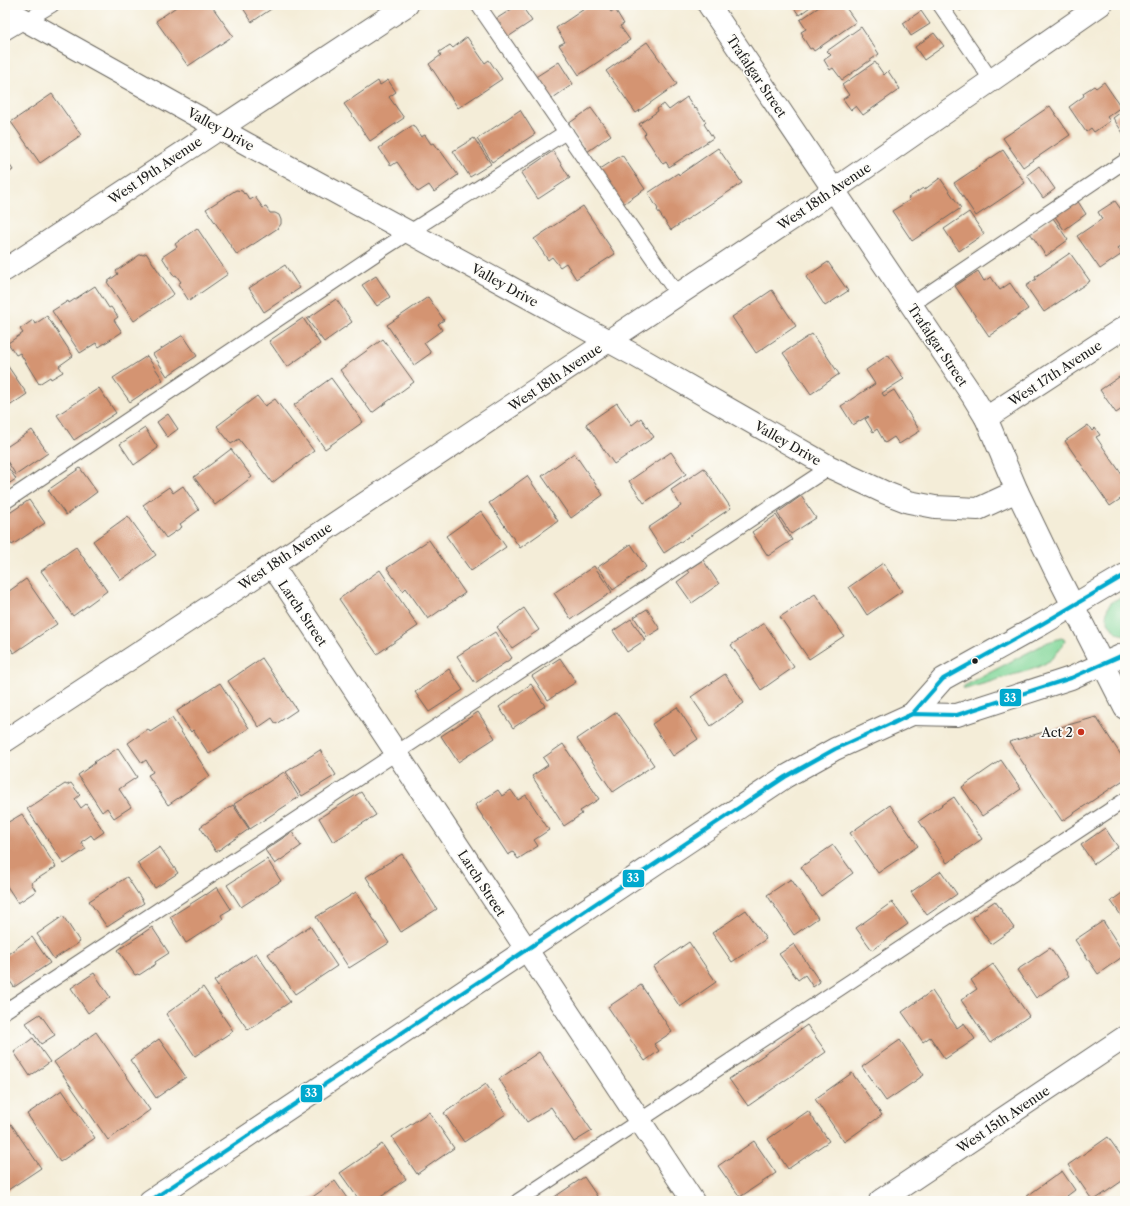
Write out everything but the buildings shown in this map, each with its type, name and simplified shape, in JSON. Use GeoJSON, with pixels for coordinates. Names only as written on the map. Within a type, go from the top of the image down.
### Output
{"type":"FeatureCollection","features":[{"type":"Feature","properties":{"kind":"street","name":"West 19th Avenue"},"geometry":{"type":"LineString","coordinates":[[5,270],[407,5]]}},
{"type":"Feature","properties":{"kind":"street","name":"Trafalgar Street"},"geometry":{"type":"LineString","coordinates":[[709,5],[986,418],[1017,491],[1125,708]]}},
{"type":"Feature","properties":{"kind":"street","name":"West 18th Avenue"},"geometry":{"type":"LineString","coordinates":[[5,741],[678,295],[834,190],[1100,5]]}},
{"type":"Feature","properties":{"kind":"street","name":"Valley Drive"},"geometry":{"type":"LineString","coordinates":[[5,9],[219,128],[609,341],[830,466],[886,493],[909,502],[935,507],[978,509],[1017,491]]}},
{"type":"Feature","properties":{"kind":"street","name":"West 17th Avenue"},"geometry":{"type":"LineString","coordinates":[[986,418],[1125,327]]}},
{"type":"Feature","properties":{"kind":"street","name":"Larch Street"},"geometry":{"type":"LineString","coordinates":[[272,565],[693,1201]]}},
{"type":"Feature","properties":{"kind":"street"},"geometry":{"type":"LineString","coordinates":[[150,1201],[785,777],[835,749],[912,714],[942,679],[1073,606],[1125,575]]}},
{"type":"Feature","properties":{"kind":"street"},"geometry":{"type":"LineString","coordinates":[[912,714],[957,715],[1071,678],[1125,654]]}},
{"type":"Feature","properties":{"kind":"street","name":"West 15th Avenue"},"geometry":{"type":"LineString","coordinates":[[880,1201],[1125,1037]]}},
{"type":"Feature","properties":{"kind":"lane"},"geometry":{"type":"LineString","coordinates":[[5,33],[52,5]]}},
{"type":"Feature","properties":{"kind":"lane"},"geometry":{"type":"LineString","coordinates":[[478,5],[678,295]]}},
{"type":"Feature","properties":{"kind":"lane"},"geometry":{"type":"LineString","coordinates":[[940,5],[992,81]]}},
{"type":"Feature","properties":{"kind":"lane"},"geometry":{"type":"LineString","coordinates":[[5,502],[410,232],[566,132]]}},
{"type":"Feature","properties":{"kind":"lane"},"geometry":{"type":"LineString","coordinates":[[911,306],[1125,161]]}},
{"type":"Feature","properties":{"kind":"lane"},"geometry":{"type":"LineString","coordinates":[[5,1011],[830,466]]}},
{"type":"Feature","properties":{"kind":"lane"},"geometry":{"type":"LineString","coordinates":[[518,1201],[1125,800]]}},
{"type":"Feature","properties":{"kind":"green space"},"geometry":{"type":"Polygon","coordinates":[[[1125,594],[1125,635],[1115,631],[1109,623],[1107,613],[1111,603],[1125,594]]]}},
{"type":"Feature","properties":{"kind":"green space"},"geometry":{"type":"Polygon","coordinates":[[[1061,638],[1065,641],[1055,655],[1044,664],[1033,669],[966,689],[963,688],[964,686],[1048,642],[1061,638]]]}},
{"type":"Feature","properties":{"kind":"transit line","name":"33"},"geometry":{"type":"LineString","coordinates":[[150,1201],[785,777],[835,749],[912,714],[943,679],[1042,624],[1125,575]]}},
{"type":"Feature","properties":{"kind":"transit line","name":"33"},"geometry":{"type":"LineString","coordinates":[[892,724],[912,714],[957,715],[1071,678],[1125,654]]}},
{"type":"Feature","properties":{"kind":"place","name":"Act 2"},"geometry":{"type":"Point","coordinates":[1081,732]}}]}
